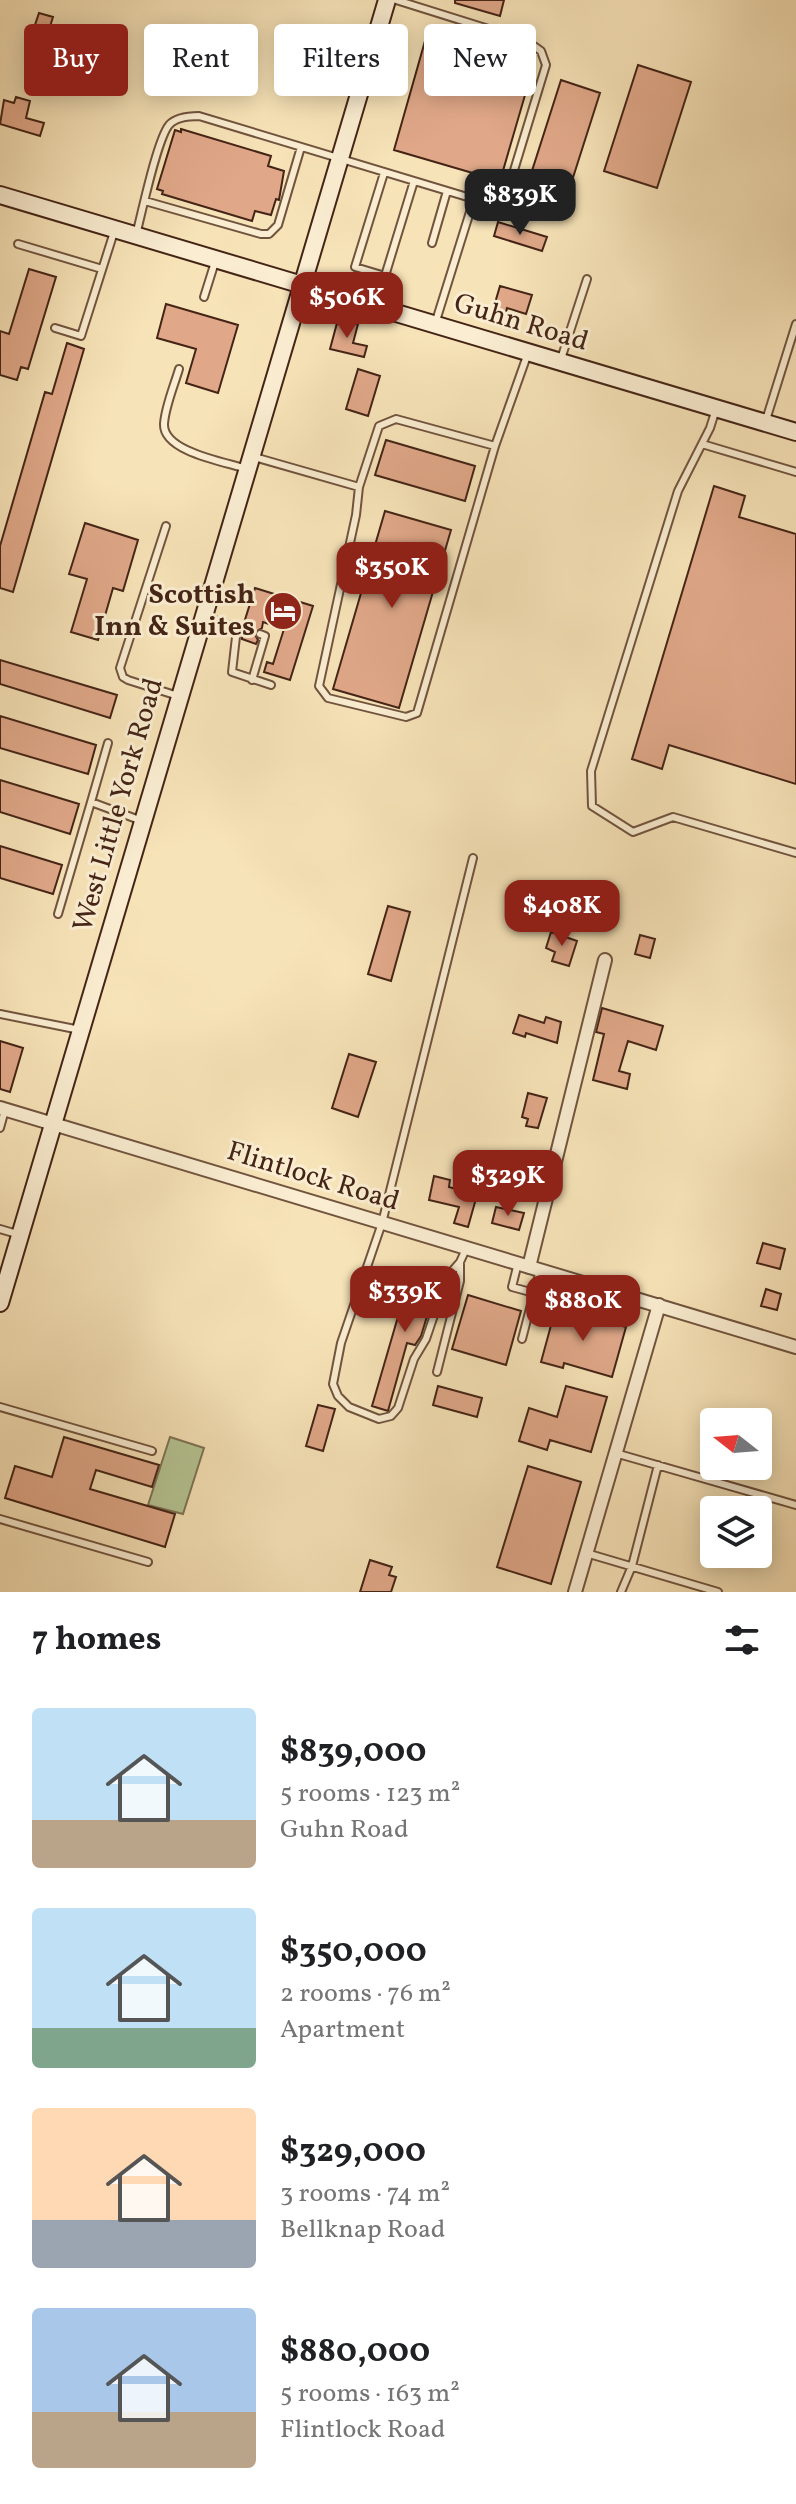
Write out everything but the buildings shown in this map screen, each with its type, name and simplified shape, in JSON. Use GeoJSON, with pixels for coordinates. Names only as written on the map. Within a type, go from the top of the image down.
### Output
{"type":"FeatureCollection","features":[{"type":"Feature","properties":{"kind":"main road","name":"West Little York Road"},"geometry":{"type":"LineString","coordinates":[[0,1303],[6,1260],[20,1235],[54,1124],[178,696],[387,0]]}},
{"type":"Feature","properties":{"kind":"main road","name":"Guhn Road"},"geometry":{"type":"LineString","coordinates":[[0,195],[796,432]]}},
{"type":"Feature","properties":{"kind":"street"},"geometry":{"type":"LineString","coordinates":[[529,1267],[605,960]]}},
{"type":"Feature","properties":{"kind":"street","name":"Flintlock Road"},"geometry":{"type":"LineString","coordinates":[[3,1109],[796,1347]]}},
{"type":"Feature","properties":{"kind":"street"},"geometry":{"type":"LineString","coordinates":[[575,1592],[659,1305]]}},
{"type":"Feature","properties":{"kind":"lane"},"geometry":{"type":"LineString","coordinates":[[136,235],[161,143],[170,123],[184,117],[199,116],[474,199],[495,201],[508,190],[546,65],[541,51],[527,41],[396,0]]}},
{"type":"Feature","properties":{"kind":"lane"},"geometry":{"type":"LineString","coordinates":[[145,201],[269,234],[278,225],[301,147]]}},
{"type":"Feature","properties":{"kind":"lane"},"geometry":{"type":"LineString","coordinates":[[384,173],[355,267],[385,276],[414,181]]}},
{"type":"Feature","properties":{"kind":"lane"},"geometry":{"type":"LineString","coordinates":[[432,243],[447,191]]}},
{"type":"Feature","properties":{"kind":"lane"},"geometry":{"type":"LineString","coordinates":[[435,324],[474,199]]}},
{"type":"Feature","properties":{"kind":"lane"},"geometry":{"type":"LineString","coordinates":[[55,328],[81,336],[115,229]]}},
{"type":"Feature","properties":{"kind":"lane"},"geometry":{"type":"LineString","coordinates":[[18,244],[102,269]]}},
{"type":"Feature","properties":{"kind":"lane"},"geometry":{"type":"LineString","coordinates":[[204,297],[216,258]]}},
{"type":"Feature","properties":{"kind":"lane"},"geometry":{"type":"LineString","coordinates":[[560,363],[587,279]]}},
{"type":"Feature","properties":{"kind":"lane"},"geometry":{"type":"LineString","coordinates":[[765,423],[796,324]]}},
{"type":"Feature","properties":{"kind":"lane"},"geometry":{"type":"LineString","coordinates":[[495,446],[396,419],[379,426],[359,487],[356,515],[319,686],[328,698],[406,717],[417,713],[495,446],[528,353]]}},
{"type":"Feature","properties":{"kind":"lane"},"geometry":{"type":"LineString","coordinates":[[179,369],[164,426],[168,438],[179,448],[359,487]]}},
{"type":"Feature","properties":{"kind":"lane"},"geometry":{"type":"LineString","coordinates":[[716,409],[678,491],[591,771],[592,806],[633,832],[673,817],[796,853]]}},
{"type":"Feature","properties":{"kind":"lane"},"geometry":{"type":"LineString","coordinates":[[702,444],[796,472]]}},
{"type":"Feature","properties":{"kind":"lane"},"geometry":{"type":"LineString","coordinates":[[166,526],[120,668],[123,677],[128,680],[178,696]]}},
{"type":"Feature","properties":{"kind":"lane"},"geometry":{"type":"LineString","coordinates":[[202,616],[240,629],[231,669],[239,676],[271,685]]}},
{"type":"Feature","properties":{"kind":"lane"},"geometry":{"type":"LineString","coordinates":[[252,680],[265,636],[260,634]]}},
{"type":"Feature","properties":{"kind":"lane"},"geometry":{"type":"LineString","coordinates":[[58,914],[108,743]]}},
{"type":"Feature","properties":{"kind":"lane"},"geometry":{"type":"LineString","coordinates":[[91,802],[142,821]]}},
{"type":"Feature","properties":{"kind":"lane"},"geometry":{"type":"LineString","coordinates":[[466,1248],[460,1262],[447,1277],[398,1408],[391,1416],[379,1419],[349,1407],[338,1396],[333,1384],[341,1343],[382,1223],[473,858]]}},
{"type":"Feature","properties":{"kind":"lane"},"geometry":{"type":"LineString","coordinates":[[0,1014],[80,1030]]}},
{"type":"Feature","properties":{"kind":"lane"},"geometry":{"type":"LineString","coordinates":[[0,1128],[3,1109]]}},
{"type":"Feature","properties":{"kind":"lane"},"geometry":{"type":"LineString","coordinates":[[0,1229],[20,1235]]}},
{"type":"Feature","properties":{"kind":"lane"},"geometry":{"type":"LineString","coordinates":[[437,1372],[459,1290],[460,1262]]}},
{"type":"Feature","properties":{"kind":"lane"},"geometry":{"type":"LineString","coordinates":[[522,1339],[534,1293],[529,1267]]}},
{"type":"Feature","properties":{"kind":"lane"},"geometry":{"type":"LineString","coordinates":[[529,1267],[512,1287],[534,1293]]}},
{"type":"Feature","properties":{"kind":"lane"},"geometry":{"type":"LineString","coordinates":[[0,1407],[152,1451]]}},
{"type":"Feature","properties":{"kind":"lane"},"geometry":{"type":"LineString","coordinates":[[615,1453],[796,1505]]}},
{"type":"Feature","properties":{"kind":"lane"},"geometry":{"type":"LineString","coordinates":[[621,1592],[632,1566],[658,1465]]}},
{"type":"Feature","properties":{"kind":"lane"},"geometry":{"type":"LineString","coordinates":[[0,1519],[148,1562]]}},
{"type":"Feature","properties":{"kind":"lane"},"geometry":{"type":"LineString","coordinates":[[586,1553],[718,1592]]}},
{"type":"Feature","properties":{"kind":"green space"},"geometry":{"type":"Polygon","coordinates":[[[170,1437],[204,1448],[183,1514],[148,1505],[170,1437]]]}},
{"type":"Feature","properties":{"kind":"place","name":"Scottish Inn & Suites"},"geometry":{"type":"Point","coordinates":[283,611]}}]}
